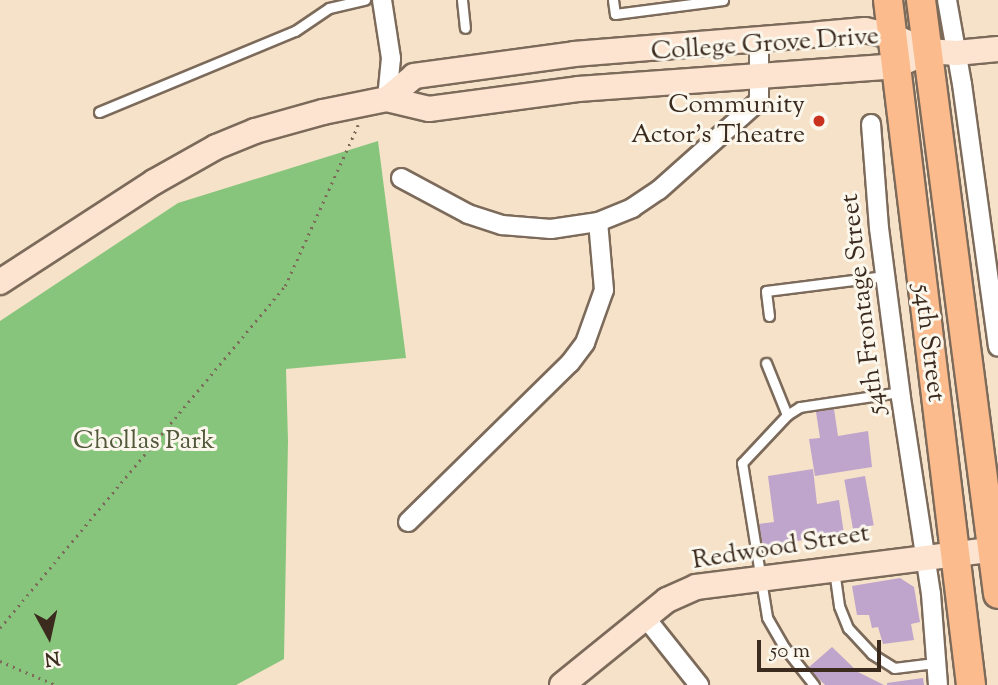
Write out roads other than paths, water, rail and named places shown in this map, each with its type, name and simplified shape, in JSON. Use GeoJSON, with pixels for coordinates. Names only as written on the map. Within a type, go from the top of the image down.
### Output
{"type":"FeatureCollection","features":[{"type":"Feature","properties":{"kind":"main road","name":"54th Street"},"geometry":{"type":"LineString","coordinates":[[888,0],[971,685]]}},
{"type":"Feature","properties":{"kind":"main road","name":"54th Street"},"geometry":{"type":"LineString","coordinates":[[921,0],[995,549],[998,594]]}},
{"type":"Feature","properties":{"kind":"main road","name":"College Grove Drive"},"geometry":{"type":"LineString","coordinates":[[0,282],[154,182],[215,148],[266,128],[377,101],[414,76],[574,54],[865,30],[892,36],[928,51]]}},
{"type":"Feature","properties":{"kind":"main road"},"geometry":{"type":"LineString","coordinates":[[928,51],[956,53],[998,49]]}},
{"type":"Feature","properties":{"kind":"main road","name":"College Grove Drive"},"geometry":{"type":"LineString","coordinates":[[377,101],[429,109],[578,89],[895,66],[928,51]]}},
{"type":"Feature","properties":{"kind":"main road","name":"Redwood Street"},"geometry":{"type":"LineString","coordinates":[[562,685],[667,600],[696,587],[995,549]]}},
{"type":"Feature","properties":{"kind":"street"},"geometry":{"type":"LineString","coordinates":[[377,101],[391,58],[382,0]]}},
{"type":"Feature","properties":{"kind":"street"},"geometry":{"type":"LineString","coordinates":[[947,0],[990,217],[998,347]]}},
{"type":"Feature","properties":{"kind":"street"},"geometry":{"type":"LineString","coordinates":[[401,178],[468,214],[502,225],[551,229],[598,222],[632,208],[660,190],[760,102],[759,40]]}},
{"type":"Feature","properties":{"kind":"street","name":"54th Frontage Street"},"geometry":{"type":"LineString","coordinates":[[871,124],[885,275],[900,392],[932,593],[938,685]]}},
{"type":"Feature","properties":{"kind":"street"},"geometry":{"type":"LineString","coordinates":[[408,522],[570,363],[585,344],[604,290],[598,222]]}},
{"type":"Feature","properties":{"kind":"street"},"geometry":{"type":"LineString","coordinates":[[645,617],[699,685]]}},
{"type":"Feature","properties":{"kind":"lane"},"geometry":{"type":"LineString","coordinates":[[99,112],[295,31],[329,8],[365,0]]}},
{"type":"Feature","properties":{"kind":"lane"},"geometry":{"type":"LineString","coordinates":[[462,0],[466,28]]}},
{"type":"Feature","properties":{"kind":"lane"},"geometry":{"type":"LineString","coordinates":[[613,0],[615,14],[723,0]]}},
{"type":"Feature","properties":{"kind":"lane"},"geometry":{"type":"LineString","coordinates":[[769,316],[766,291],[885,275]]}},
{"type":"Feature","properties":{"kind":"lane"},"geometry":{"type":"LineString","coordinates":[[766,363],[787,415]]}},
{"type":"Feature","properties":{"kind":"lane"},"geometry":{"type":"LineString","coordinates":[[814,685],[784,647],[767,617],[758,578],[742,463],[787,415],[800,407],[900,392]]}},
{"type":"Feature","properties":{"kind":"lane"},"geometry":{"type":"LineString","coordinates":[[833,568],[839,606],[848,628],[872,654],[894,668],[935,663]]}},
{"type":"Feature","properties":{"kind":"place","name":"Community Actor's Theatre"},"geometry":{"type":"Point","coordinates":[819,121]}},
{"type":"Feature","properties":{"kind":"park label","name":"Chollas Park"},"geometry":{"type":"Point","coordinates":[144,442]}}]}
